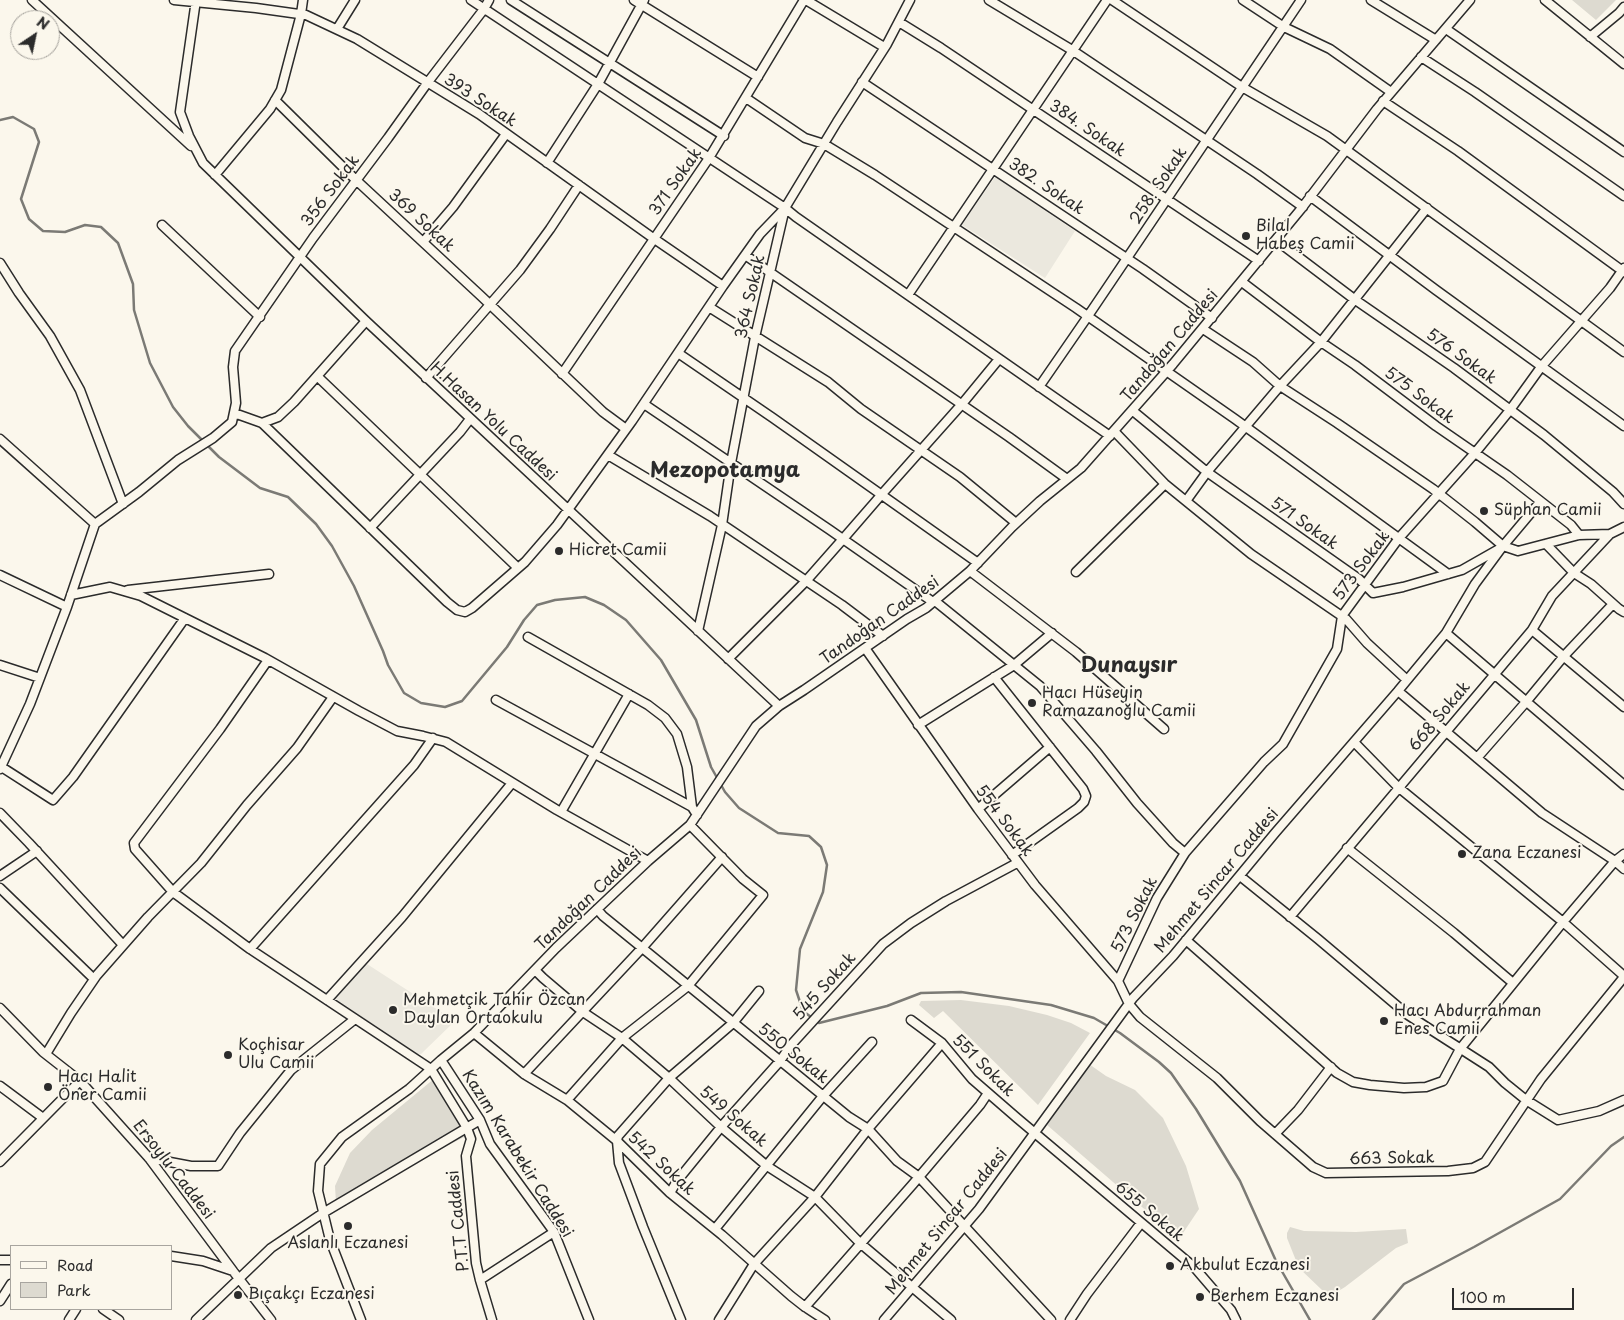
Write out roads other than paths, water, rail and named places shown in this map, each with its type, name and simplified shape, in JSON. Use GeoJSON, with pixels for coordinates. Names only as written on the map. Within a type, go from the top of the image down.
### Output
{"type":"FeatureCollection","features":[{"type":"Feature","properties":{"kind":"street"},"geometry":{"type":"LineString","coordinates":[[32,0],[196,150]]}},
{"type":"Feature","properties":{"kind":"street","name":"393 Sokak"},"geometry":{"type":"LineString","coordinates":[[174,0],[306,15],[357,39],[479,114],[723,286]]}},
{"type":"Feature","properties":{"kind":"street"},"geometry":{"type":"LineString","coordinates":[[215,175],[270,109],[281,90],[303,0]]}},
{"type":"Feature","properties":{"kind":"street"},"geometry":{"type":"LineString","coordinates":[[337,30],[355,0]]}},
{"type":"Feature","properties":{"kind":"street"},"geometry":{"type":"LineString","coordinates":[[471,0],[786,208],[796,217],[1039,387],[1112,434],[1165,484],[1251,554],[1346,619],[1367,643],[1407,680]]}},
{"type":"Feature","properties":{"kind":"street","name":"356 Sokak"},"geometry":{"type":"LineString","coordinates":[[234,413],[236,403],[233,367],[235,351],[300,257],[489,0]]}},
{"type":"Feature","properties":{"kind":"street"},"geometry":{"type":"LineString","coordinates":[[511,0],[724,136]]}},
{"type":"Feature","properties":{"kind":"street"},"geometry":{"type":"LineString","coordinates":[[634,0],[642,2],[758,77]]}},
{"type":"Feature","properties":{"kind":"street"},"geometry":{"type":"LineString","coordinates":[[805,0],[884,48]]}},
{"type":"Feature","properties":{"kind":"street","name":"371 Sokak"},"geometry":{"type":"LineString","coordinates":[[562,374],[653,238],[710,158],[805,0]]}},
{"type":"Feature","properties":{"kind":"street","name":"364 Sokak"},"geometry":{"type":"LineString","coordinates":[[698,631],[722,525],[731,463],[755,337],[786,208],[884,48],[910,0]]}},
{"type":"Feature","properties":{"kind":"street"},"geometry":{"type":"LineString","coordinates":[[989,0],[1072,50],[1303,207]]}},
{"type":"Feature","properties":{"kind":"street"},"geometry":{"type":"LineString","coordinates":[[908,295],[1107,0]]}},
{"type":"Feature","properties":{"kind":"street"},"geometry":{"type":"LineString","coordinates":[[1112,0],[1242,86],[1327,136],[1624,352]]}},
{"type":"Feature","properties":{"kind":"street"},"geometry":{"type":"LineString","coordinates":[[1243,0],[1284,27],[1330,49],[1391,92]]}},
{"type":"Feature","properties":{"kind":"street","name":"258. Sokak"},"geometry":{"type":"LineString","coordinates":[[1039,387],[1301,0]]}},
{"type":"Feature","properties":{"kind":"street"},"geometry":{"type":"LineString","coordinates":[[1371,0],[1436,40]]}},
{"type":"Feature","properties":{"kind":"street","name":"Tandoğan Caddesi"},"geometry":{"type":"LineString","coordinates":[[361,1320],[330,1240],[318,1192],[320,1164],[342,1137],[409,1089],[474,1033],[597,909],[690,825],[756,726],[779,706],[934,601],[970,571],[1016,523],[1081,468],[1203,329],[1303,207],[1391,92],[1470,0]]}},
{"type":"Feature","properties":{"kind":"street"},"geometry":{"type":"LineString","coordinates":[[1545,0],[1624,64]]}},
{"type":"Feature","properties":{"kind":"street"},"geometry":{"type":"LineString","coordinates":[[196,1],[180,112],[196,150]]}},
{"type":"Feature","properties":{"kind":"street"},"geometry":{"type":"LineString","coordinates":[[547,163],[598,84],[642,2]]}},
{"type":"Feature","properties":{"kind":"street"},"geometry":{"type":"LineString","coordinates":[[1590,37],[1624,7]]}},
{"type":"Feature","properties":{"kind":"street","name":"384. Sokak"},"geometry":{"type":"LineString","coordinates":[[898,22],[941,48],[1259,261]]}},
{"type":"Feature","properties":{"kind":"street"},"geometry":{"type":"LineString","coordinates":[[1446,29],[1624,152]]}},
{"type":"Feature","properties":{"kind":"street"},"geometry":{"type":"LineString","coordinates":[[1421,57],[1475,92],[1624,196]]}},
{"type":"Feature","properties":{"kind":"street","name":"382. Sokak"},"geometry":{"type":"LineString","coordinates":[[862,82],[1127,258],[1212,318]]}},
{"type":"Feature","properties":{"kind":"street"},"geometry":{"type":"LineString","coordinates":[[746,98],[805,138],[824,144],[875,175],[1088,316],[1168,371],[1448,574]]}},
{"type":"Feature","properties":{"kind":"street","name":"369 Sokak"},"geometry":{"type":"LineString","coordinates":[[275,100],[356,180],[491,305],[562,374],[603,412],[626,429]]}},
{"type":"Feature","properties":{"kind":"street"},"geometry":{"type":"LineString","coordinates":[[1384,101],[1466,157],[1623,270]]}},
{"type":"Feature","properties":{"kind":"street"},"geometry":{"type":"LineString","coordinates":[[423,242],[453,208],[506,134]]}},
{"type":"Feature","properties":{"kind":"street","name":"H.Hasan Yolu Caddesi"},"geometry":{"type":"LineString","coordinates":[[196,150],[203,163],[366,321],[779,706]]}},
{"type":"Feature","properties":{"kind":"street"},"geometry":{"type":"LineString","coordinates":[[426,378],[520,270],[579,186]]}},
{"type":"Feature","properties":{"kind":"street"},"geometry":{"type":"LineString","coordinates":[[1310,196],[1624,426]]}},
{"type":"Feature","properties":{"kind":"street"},"geometry":{"type":"LineString","coordinates":[[185,618],[73,777],[53,800],[0,767],[30,704],[67,607],[95,524],[178,460],[213,438],[232,422],[234,413],[262,423],[446,602],[457,610],[465,612],[525,562],[557,525],[644,404],[760,234],[786,208]]}},
{"type":"Feature","properties":{"kind":"street"},"geometry":{"type":"LineString","coordinates":[[1186,501],[1280,386],[1321,342],[1427,208]]}},
{"type":"Feature","properties":{"kind":"street"},"geometry":{"type":"LineString","coordinates":[[162,225],[260,317]]}},
{"type":"Feature","properties":{"kind":"street","name":"576 Sokak"},"geometry":{"type":"LineString","coordinates":[[1276,240],[1510,410],[1552,442],[1624,504]]}},
{"type":"Feature","properties":{"kind":"street"},"geometry":{"type":"LineString","coordinates":[[745,255],[962,404],[1067,479]]}},
{"type":"Feature","properties":{"kind":"street"},"geometry":{"type":"LineString","coordinates":[[1,269],[50,336],[80,390],[122,504]]}},
{"type":"Feature","properties":{"kind":"street","name":"573 Sokak"},"geometry":{"type":"LineString","coordinates":[[1118,981],[1157,898],[1185,853],[1264,762],[1283,744],[1337,648],[1342,616],[1364,585],[1400,538],[1475,453],[1542,367],[1610,288],[1623,270]]}},
{"type":"Feature","properties":{"kind":"street","name":"575 Sokak"},"geometry":{"type":"LineString","coordinates":[[1242,282],[1436,426],[1507,475],[1571,525],[1579,535]]}},
{"type":"Feature","properties":{"kind":"street"},"geometry":{"type":"LineString","coordinates":[[709,307],[828,382],[861,409],[960,477],[1016,523]]}},
{"type":"Feature","properties":{"kind":"street"},"geometry":{"type":"LineString","coordinates":[[262,423],[278,417],[294,402],[366,321]]}},
{"type":"Feature","properties":{"kind":"street"},"geometry":{"type":"LineString","coordinates":[[1203,329],[1253,362],[1280,386],[1438,493],[1503,546],[1518,551],[1579,535],[1610,534],[1624,527]]}},
{"type":"Feature","properties":{"kind":"street"},"geometry":{"type":"LineString","coordinates":[[678,353],[978,563]]}},
{"type":"Feature","properties":{"kind":"street"},"geometry":{"type":"LineString","coordinates":[[728,659],[806,581],[962,404],[999,359]]}},
{"type":"Feature","properties":{"kind":"street"},"geometry":{"type":"LineString","coordinates":[[317,376],[518,568]]}},
{"type":"Feature","properties":{"kind":"street"},"geometry":{"type":"LineString","coordinates":[[644,404],[934,601],[1040,686],[1096,751],[1137,803],[1173,843],[1185,853]]}},
{"type":"Feature","properties":{"kind":"street","name":"571 Sokak"},"geometry":{"type":"LineString","coordinates":[[1133,411],[1208,472],[1359,579],[1372,593],[1462,570],[1503,546]]}},
{"type":"Feature","properties":{"kind":"street"},"geometry":{"type":"LineString","coordinates":[[370,528],[470,419]]}},
{"type":"Feature","properties":{"kind":"street"},"geometry":{"type":"LineString","coordinates":[[0,438],[95,524]]}},
{"type":"Feature","properties":{"kind":"street"},"geometry":{"type":"LineString","coordinates":[[608,455],[722,525],[842,604],[883,636]]}},
{"type":"Feature","properties":{"kind":"street"},"geometry":{"type":"LineString","coordinates":[[1076,572],[1165,484]]}},
{"type":"Feature","properties":{"kind":"street"},"geometry":{"type":"LineString","coordinates":[[1503,546],[1540,502]]}},
{"type":"Feature","properties":{"kind":"street","name":"668 Sokak"},"geometry":{"type":"LineString","coordinates":[[1290,917],[1532,630],[1552,596],[1610,534]]}},
{"type":"Feature","properties":{"kind":"street"},"geometry":{"type":"LineString","coordinates":[[1546,544],[1574,573],[1591,584],[1624,612]]}},
{"type":"Feature","properties":{"kind":"street","name":"Mehmet Sincar Caddesi"},"geometry":{"type":"LineString","coordinates":[[884,1320],[979,1209],[1128,1004],[1186,940],[1275,833],[1398,692],[1446,632],[1476,584],[1503,546]]}},
{"type":"Feature","properties":{"kind":"street"},"geometry":{"type":"LineString","coordinates":[[970,571],[1076,652],[1164,729]]}},
{"type":"Feature","properties":{"kind":"street"},"geometry":{"type":"LineString","coordinates":[[123,591],[269,574]]}},
{"type":"Feature","properties":{"kind":"street"},"geometry":{"type":"LineString","coordinates":[[0,575],[67,607]]}},
{"type":"Feature","properties":{"kind":"street"},"geometry":{"type":"LineString","coordinates":[[71,595],[110,587],[141,596],[268,660],[397,731],[446,742],[561,812],[648,861]]}},
{"type":"Feature","properties":{"kind":"street"},"geometry":{"type":"LineString","coordinates":[[1477,758],[1564,656],[1613,604]]}},
{"type":"Feature","properties":{"kind":"street"},"geometry":{"type":"LineString","coordinates":[[1532,630],[1624,707]]}},
{"type":"Feature","properties":{"kind":"street"},"geometry":{"type":"LineString","coordinates":[[1446,632],[1624,785]]}},
{"type":"Feature","properties":{"kind":"street"},"geometry":{"type":"LineString","coordinates":[[918,725],[1014,665],[1052,633]]}},
{"type":"Feature","properties":{"kind":"street"},"geometry":{"type":"LineString","coordinates":[[528,637],[629,694],[665,718],[677,734],[687,767],[692,807],[696,815]]}},
{"type":"Feature","properties":{"kind":"street","name":"554 Sokak"},"geometry":{"type":"LineString","coordinates":[[865,648],[1017,863],[1068,925],[1118,981],[1128,1004]]}},
{"type":"Feature","properties":{"kind":"street"},"geometry":{"type":"LineString","coordinates":[[268,660],[220,730],[134,843],[134,849],[173,892],[250,950],[431,1069],[468,1128]]}},
{"type":"Feature","properties":{"kind":"street"},"geometry":{"type":"LineString","coordinates":[[0,665],[40,678]]}},
{"type":"Feature","properties":{"kind":"street"},"geometry":{"type":"LineString","coordinates":[[994,677],[1083,789],[1086,796],[1084,802],[1012,855]]}},
{"type":"Feature","properties":{"kind":"street"},"geometry":{"type":"LineString","coordinates":[[1398,692],[1542,813],[1615,861],[1624,869]]}},
{"type":"Feature","properties":{"kind":"street"},"geometry":{"type":"LineString","coordinates":[[561,812],[629,694]]}},
{"type":"Feature","properties":{"kind":"street"},"geometry":{"type":"LineString","coordinates":[[46,1054],[94,979],[123,945],[201,863],[247,805],[297,748],[333,696]]}},
{"type":"Feature","properties":{"kind":"street"},"geometry":{"type":"LineString","coordinates":[[496,700],[692,807]]}},
{"type":"Feature","properties":{"kind":"street"},"geometry":{"type":"LineString","coordinates":[[250,950],[408,772],[433,738]]}},
{"type":"Feature","properties":{"kind":"street"},"geometry":{"type":"LineString","coordinates":[[1354,742],[1398,787],[1562,922],[1624,976]]}},
{"type":"Feature","properties":{"kind":"street"},"geometry":{"type":"LineString","coordinates":[[978,809],[1050,747]]}},
{"type":"Feature","properties":{"kind":"street"},"geometry":{"type":"LineString","coordinates":[[327,1000],[402,917],[512,783]]}},
{"type":"Feature","properties":{"kind":"street"},"geometry":{"type":"LineString","coordinates":[[0,813],[123,945]]}},
{"type":"Feature","properties":{"kind":"street"},"geometry":{"type":"LineString","coordinates":[[567,1100],[622,1038],[688,986],[763,896],[743,879],[690,825]]}},
{"type":"Feature","properties":{"kind":"street"},"geometry":{"type":"LineString","coordinates":[[1347,848],[1454,933],[1513,983]]}},
{"type":"Feature","properties":{"kind":"street"},"geometry":{"type":"LineString","coordinates":[[0,876],[37,851]]}},
{"type":"Feature","properties":{"kind":"street"},"geometry":{"type":"LineString","coordinates":[[1186,940],[1337,1073],[1353,1082],[1370,1085],[1426,1087],[1443,1080],[1460,1049],[1562,922],[1615,861],[1624,854]]}},
{"type":"Feature","properties":{"kind":"street"},"geometry":{"type":"LineString","coordinates":[[524,1074],[642,948],[722,857]]}},
{"type":"Feature","properties":{"kind":"street","name":"545 Sokak"},"geometry":{"type":"LineString","coordinates":[[670,1193],[721,1127],[780,1061],[791,1045],[883,944],[911,923],[946,901],[1017,863]]}},
{"type":"Feature","properties":{"kind":"street"},"geometry":{"type":"LineString","coordinates":[[1240,876],[1408,1016],[1489,1067],[1504,1083],[1526,1100],[1558,1120],[1599,1111],[1624,1100]]}},
{"type":"Feature","properties":{"kind":"street"},"geometry":{"type":"LineString","coordinates":[[0,888],[94,979]]}},
{"type":"Feature","properties":{"kind":"street","name":"550 Sokak"},"geometry":{"type":"LineString","coordinates":[[597,909],[603,916],[733,1023],[849,1117],[868,1129],[897,1161],[919,1177],[1051,1320]]}},
{"type":"Feature","properties":{"kind":"street","name":"549 Sokak"},"geometry":{"type":"LineString","coordinates":[[535,970],[583,1012],[622,1038],[669,1078],[721,1127],[768,1166],[815,1197],[860,1243],[951,1320]]}},
{"type":"Feature","properties":{"kind":"street","name":"663 Sokak"},"geometry":{"type":"LineString","coordinates":[[1128,1004],[1140,1017],[1216,1078],[1313,1167],[1326,1173],[1448,1172],[1474,1168],[1485,1162],[1540,1079],[1624,976]]}},
{"type":"Feature","properties":{"kind":"street"},"geometry":{"type":"LineString","coordinates":[[681,1320],[619,1163],[618,1136],[669,1078],[733,1023],[760,991]]}},
{"type":"Feature","properties":{"kind":"street","name":"Ersoylu Caddesi"},"geometry":{"type":"LineString","coordinates":[[0,1008],[46,1054],[80,1081],[149,1158],[271,1320]]}},
{"type":"Feature","properties":{"kind":"street"},"geometry":{"type":"LineString","coordinates":[[149,1158],[191,1166],[218,1166],[240,1133],[291,1070],[355,1018]]}},
{"type":"Feature","properties":{"kind":"street","name":"551 Sokak"},"geometry":{"type":"LineString","coordinates":[[911,1020],[942,1044],[972,1079],[1035,1134]]}},
{"type":"Feature","properties":{"kind":"street","name":"542 Sokak"},"geometry":{"type":"LineString","coordinates":[[474,1033],[524,1074],[567,1100],[617,1141],[670,1193],[715,1229],[804,1308],[825,1320]]}},
{"type":"Feature","properties":{"kind":"street"},"geometry":{"type":"LineString","coordinates":[[715,1229],[823,1096],[872,1042]]}},
{"type":"Feature","properties":{"kind":"street"},"geometry":{"type":"LineString","coordinates":[[719,1320],[754,1264],[815,1197],[868,1129],[942,1044]]}},
{"type":"Feature","properties":{"kind":"street","name":"Kazım Karabekir Caddesi"},"geometry":{"type":"LineString","coordinates":[[441,1060],[480,1120],[490,1144],[554,1232],[589,1320]]}},
{"type":"Feature","properties":{"kind":"street"},"geometry":{"type":"LineString","coordinates":[[1275,1134],[1298,1110],[1331,1067]]}},
{"type":"Feature","properties":{"kind":"street"},"geometry":{"type":"LineString","coordinates":[[0,1162],[80,1081]]}},
{"type":"Feature","properties":{"kind":"street"},"geometry":{"type":"LineString","coordinates":[[0,1086],[43,1118]]}},
{"type":"Feature","properties":{"kind":"street"},"geometry":{"type":"LineString","coordinates":[[804,1308],[919,1177],[988,1093]]}},
{"type":"Feature","properties":{"kind":"street"},"geometry":{"type":"LineString","coordinates":[[196,1320],[271,1248],[323,1213],[480,1120]]}},
{"type":"Feature","properties":{"kind":"street","name":"P.T.T Caddesi"},"geometry":{"type":"LineString","coordinates":[[468,1128],[471,1139],[466,1156],[476,1263],[492,1320]]}},
{"type":"Feature","properties":{"kind":"street","name":"655 Sokak"},"geometry":{"type":"LineString","coordinates":[[1035,1134],[1194,1267],[1231,1310],[1236,1320]]}},
{"type":"Feature","properties":{"kind":"street"},"geometry":{"type":"LineString","coordinates":[[1074,1318],[1141,1223]]}},
{"type":"Feature","properties":{"kind":"street"},"geometry":{"type":"LineString","coordinates":[[480,1280],[554,1232]]}},
{"type":"Feature","properties":{"kind":"street"},"geometry":{"type":"LineString","coordinates":[[172,1256],[203,1261],[233,1270]]}},
{"type":"Feature","properties":{"kind":"street"},"geometry":{"type":"LineString","coordinates":[[0,1301],[10,1286]]}},
{"type":"Feature","properties":{"kind":"street"},"geometry":{"type":"LineString","coordinates":[[104,1310],[119,1320]]}},
{"type":"Feature","properties":{"kind":"waterway"},"geometry":{"type":"LineString","coordinates":[[0,120],[13,117],[34,129],[39,142],[21,199],[29,219],[43,231],[65,232],[85,225],[101,227],[118,243],[133,284],[134,310],[150,363],[173,407],[188,426],[219,457],[260,488],[288,497],[316,524],[332,546],[354,586],[388,665],[404,693],[421,703],[445,707],[462,701],[507,647],[524,620],[537,605],[555,600],[585,597],[604,605],[626,620],[661,660],[696,720],[711,767],[725,792],[739,808],[778,833],[809,836],[821,847],[827,865],[823,892],[800,949],[796,990],[803,1011],[819,1023],[887,1006],[921,993],[961,992],[1051,1005],[1094,1018],[1120,1033],[1171,1073],[1196,1109],[1240,1181],[1276,1261],[1310,1320]]}},
{"type":"Feature","properties":{"kind":"waterway"},"geometry":{"type":"LineString","coordinates":[[1373,1320],[1404,1284],[1560,1199],[1611,1146],[1624,1137]]}},
{"type":"Feature","properties":{"kind":"place","name":"Bilal Habeş Camii"},"geometry":{"type":"Point","coordinates":[1246,236]}},
{"type":"Feature","properties":{"kind":"place","name":"Süphan Camii"},"geometry":{"type":"Point","coordinates":[1484,511]}},
{"type":"Feature","properties":{"kind":"place","name":"Hicret Camii"},"geometry":{"type":"Point","coordinates":[559,551]}},
{"type":"Feature","properties":{"kind":"place","name":"Hacı Hüseyin Ramazanoğlu Camii"},"geometry":{"type":"Point","coordinates":[1032,703]}},
{"type":"Feature","properties":{"kind":"place","name":"Zana Eczanesi"},"geometry":{"type":"Point","coordinates":[1462,854]}},
{"type":"Feature","properties":{"kind":"place","name":"Mehmetçik Tahir Özcan Daylan Ortaokulu"},"geometry":{"type":"Point","coordinates":[393,1010]}},
{"type":"Feature","properties":{"kind":"place","name":"Hacı Abdurrahman Enes Camii"},"geometry":{"type":"Point","coordinates":[1384,1021]}},
{"type":"Feature","properties":{"kind":"place","name":"Koçhisar Ulu Camii"},"geometry":{"type":"Point","coordinates":[228,1055]}},
{"type":"Feature","properties":{"kind":"place","name":"Hacı Halit Öner Camii"},"geometry":{"type":"Point","coordinates":[48,1087]}},
{"type":"Feature","properties":{"kind":"place","name":"Aslanlı Eczanesi"},"geometry":{"type":"Point","coordinates":[348,1226]}},
{"type":"Feature","properties":{"kind":"place","name":"Akbulut Eczanesi"},"geometry":{"type":"Point","coordinates":[1170,1266]}},
{"type":"Feature","properties":{"kind":"place","name":"Bıçakçı Eczanesi"},"geometry":{"type":"Point","coordinates":[238,1295]}},
{"type":"Feature","properties":{"kind":"place","name":"Berhem Eczanesi"},"geometry":{"type":"Point","coordinates":[1200,1297]}},
{"type":"Feature","properties":{"kind":"district","name":"Mezopotamya"},"geometry":{"type":"Point","coordinates":[725,471]}},
{"type":"Feature","properties":{"kind":"district","name":"Dunaysır"},"geometry":{"type":"Point","coordinates":[1129,666]}}]}
